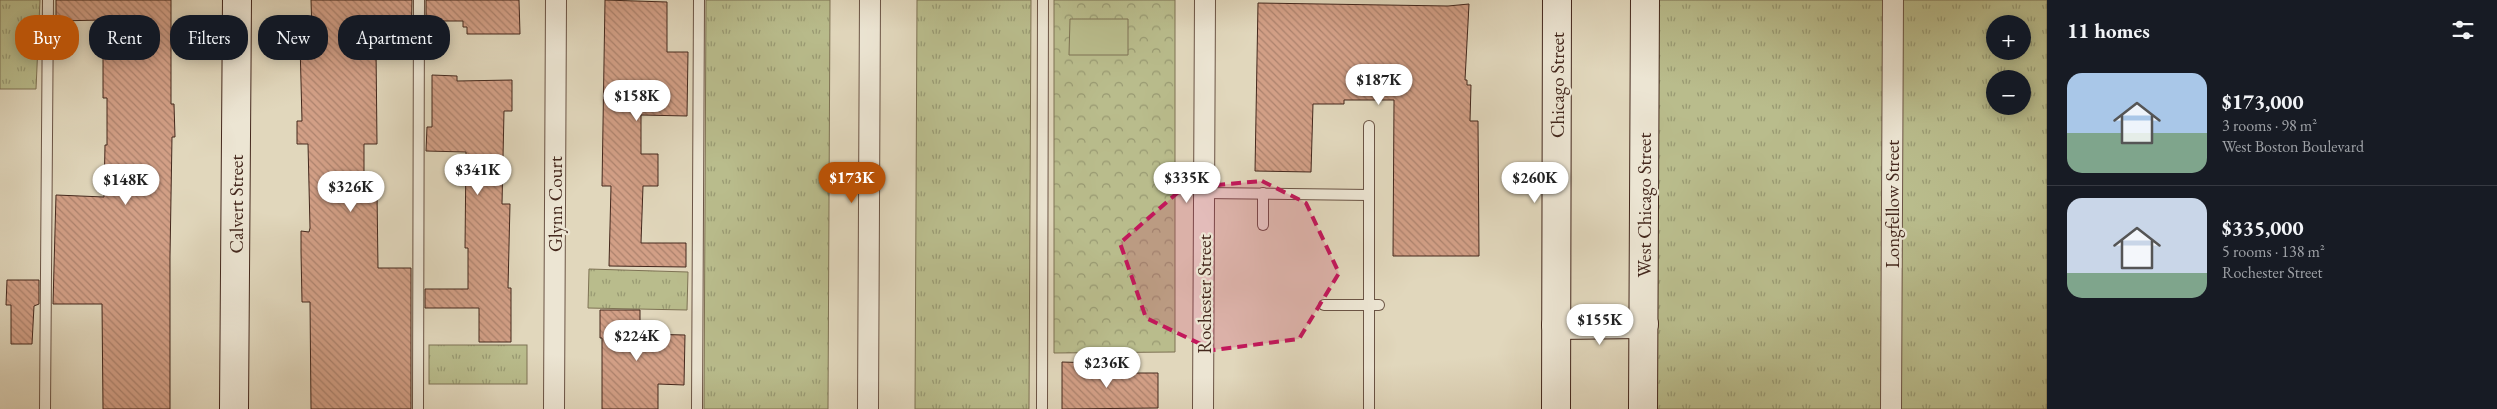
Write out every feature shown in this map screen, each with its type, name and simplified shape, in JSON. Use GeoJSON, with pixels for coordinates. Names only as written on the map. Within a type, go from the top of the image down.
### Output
{"type":"FeatureCollection","features":[{"type":"Feature","properties":{"kind":"street","name":"Calvert Street"},"geometry":{"type":"LineString","coordinates":[[234,409],[237,0]]}},
{"type":"Feature","properties":{"kind":"street","name":"Glynn Court"},"geometry":{"type":"LineString","coordinates":[[554,409],[556,0]]}},
{"type":"Feature","properties":{"kind":"street"},"geometry":{"type":"LineString","coordinates":[[868,409],[870,0]]}},
{"type":"Feature","properties":{"kind":"street","name":"Rochester Street"},"geometry":{"type":"LineString","coordinates":[[1203,409],[1205,0]]}},
{"type":"Feature","properties":{"kind":"street","name":"Chicago Street"},"geometry":{"type":"LineString","coordinates":[[1556,409],[1558,0]]}},
{"type":"Feature","properties":{"kind":"street","name":"West Chicago Street"},"geometry":{"type":"LineString","coordinates":[[1643,409],[1645,0]]}},
{"type":"Feature","properties":{"kind":"street","name":"Longfellow Street"},"geometry":{"type":"LineString","coordinates":[[1891,409],[1893,0]]}},
{"type":"Feature","properties":{"kind":"street"},"geometry":{"type":"LineString","coordinates":[[1556,325],[1644,324]]}},
{"type":"Feature","properties":{"kind":"lane"},"geometry":{"type":"LineString","coordinates":[[45,409],[48,0]]}},
{"type":"Feature","properties":{"kind":"lane"},"geometry":{"type":"LineString","coordinates":[[418,409],[419,0]]}},
{"type":"Feature","properties":{"kind":"lane"},"geometry":{"type":"LineString","coordinates":[[697,409],[699,0]]}},
{"type":"Feature","properties":{"kind":"lane"},"geometry":{"type":"LineString","coordinates":[[1042,409],[1043,0]]}},
{"type":"Feature","properties":{"kind":"lane"},"geometry":{"type":"LineString","coordinates":[[1369,126],[1369,195],[1374,305],[1369,409]]}},
{"type":"Feature","properties":{"kind":"lane"},"geometry":{"type":"LineString","coordinates":[[1204,192],[1369,195]]}},
{"type":"Feature","properties":{"kind":"lane"},"geometry":{"type":"LineString","coordinates":[[1263,225],[1264,193]]}},
{"type":"Feature","properties":{"kind":"lane"},"geometry":{"type":"LineString","coordinates":[[1324,305],[1374,305]]}},
{"type":"Feature","properties":{"kind":"highlighted area"},"geometry":{"type":"Polygon","coordinates":[[[1262,181],[1306,203],[1339,273],[1299,339],[1213,350],[1146,318],[1120,243],[1183,188],[1262,181]]]}},
{"type":"Feature","properties":{"kind":"green space"},"geometry":{"type":"Polygon","coordinates":[[[0,0],[40,0],[39,15],[15,15],[15,60],[37,60],[36,89],[0,89],[0,0]]]}},
{"type":"Feature","properties":{"kind":"green space"},"geometry":{"type":"Polygon","coordinates":[[[706,0],[830,0],[828,409],[704,409],[706,0]]]}},
{"type":"Feature","properties":{"kind":"green space"},"geometry":{"type":"Polygon","coordinates":[[[917,0],[1031,0],[1029,409],[915,409],[917,0]]]}},
{"type":"Feature","properties":{"kind":"green space"},"geometry":{"type":"Polygon","coordinates":[[[1054,0],[1175,0],[1175,352],[1054,353],[1054,0]]]}},
{"type":"Feature","properties":{"kind":"green space"},"geometry":{"type":"Polygon","coordinates":[[[1657,0],[2047,0],[2047,409],[1656,409],[1657,0]]]}},
{"type":"Feature","properties":{"kind":"green space"},"geometry":{"type":"Polygon","coordinates":[[[1070,19],[1128,19],[1128,55],[1069,55],[1070,19]]]}},
{"type":"Feature","properties":{"kind":"green space"},"geometry":{"type":"Polygon","coordinates":[[[589,269],[688,272],[687,310],[588,308],[589,269]]]}},
{"type":"Feature","properties":{"kind":"green space"},"geometry":{"type":"Polygon","coordinates":[[[429,345],[527,345],[527,384],[429,384],[429,345]]]}},
{"type":"Feature","properties":{"kind":"building"},"geometry":{"type":"Polygon","coordinates":[[[56,0],[171,0],[171,104],[174,104],[175,137],[172,137],[170,409],[103,409],[102,304],[53,304],[56,195],[104,197],[107,98],[103,98],[103,60],[160,60],[160,15],[89,15],[89,20],[79,21],[79,15],[56,15],[56,0]]]}},
{"type":"Feature","properties":{"kind":"building"},"geometry":{"type":"Polygon","coordinates":[[[311,0],[412,0],[412,15],[338,15],[338,60],[376,60],[377,144],[364,144],[364,192],[377,192],[378,268],[411,268],[411,409],[311,409],[310,302],[302,302],[301,251],[301,231],[309,232],[310,228],[308,144],[297,144],[297,121],[302,121],[300,60],[328,60],[328,15],[311,15],[311,0]]]}},
{"type":"Feature","properties":{"kind":"building"},"geometry":{"type":"Polygon","coordinates":[[[426,0],[519,0],[520,34],[467,34],[467,27],[463,27],[463,21],[450,21],[450,15],[426,15],[426,0]]]}},
{"type":"Feature","properties":{"kind":"building"},"geometry":{"type":"Polygon","coordinates":[[[605,0],[667,2],[667,52],[688,52],[687,116],[641,115],[641,154],[658,154],[658,186],[643,186],[641,243],[686,243],[686,267],[609,266],[611,186],[602,186],[605,0]]]}},
{"type":"Feature","properties":{"kind":"building"},"geometry":{"type":"Polygon","coordinates":[[[1258,3],[1448,6],[1469,4],[1465,80],[1467,80],[1467,85],[1471,85],[1470,121],[1478,121],[1479,256],[1393,256],[1394,100],[1344,100],[1344,104],[1313,104],[1311,172],[1255,171],[1258,3]]]}},
{"type":"Feature","properties":{"kind":"building"},"geometry":{"type":"Polygon","coordinates":[[[432,75],[457,76],[457,81],[512,80],[512,111],[504,111],[502,204],[510,204],[508,288],[511,288],[511,342],[479,342],[479,308],[425,308],[425,289],[468,289],[468,248],[465,248],[466,152],[426,151],[427,127],[432,127],[432,75]]]}},
{"type":"Feature","properties":{"kind":"building"},"geometry":{"type":"Polygon","coordinates":[[[7,280],[39,280],[39,304],[34,306],[32,344],[11,344],[11,305],[6,305],[7,280]]]}},
{"type":"Feature","properties":{"kind":"building"},"geometry":{"type":"Polygon","coordinates":[[[600,310],[640,310],[640,334],[685,335],[684,385],[658,384],[658,409],[602,409],[600,310]]]}},
{"type":"Feature","properties":{"kind":"building"},"geometry":{"type":"Polygon","coordinates":[[[1062,362],[1096,363],[1095,373],[1158,373],[1158,408],[1062,409],[1062,362]]]}}]}
